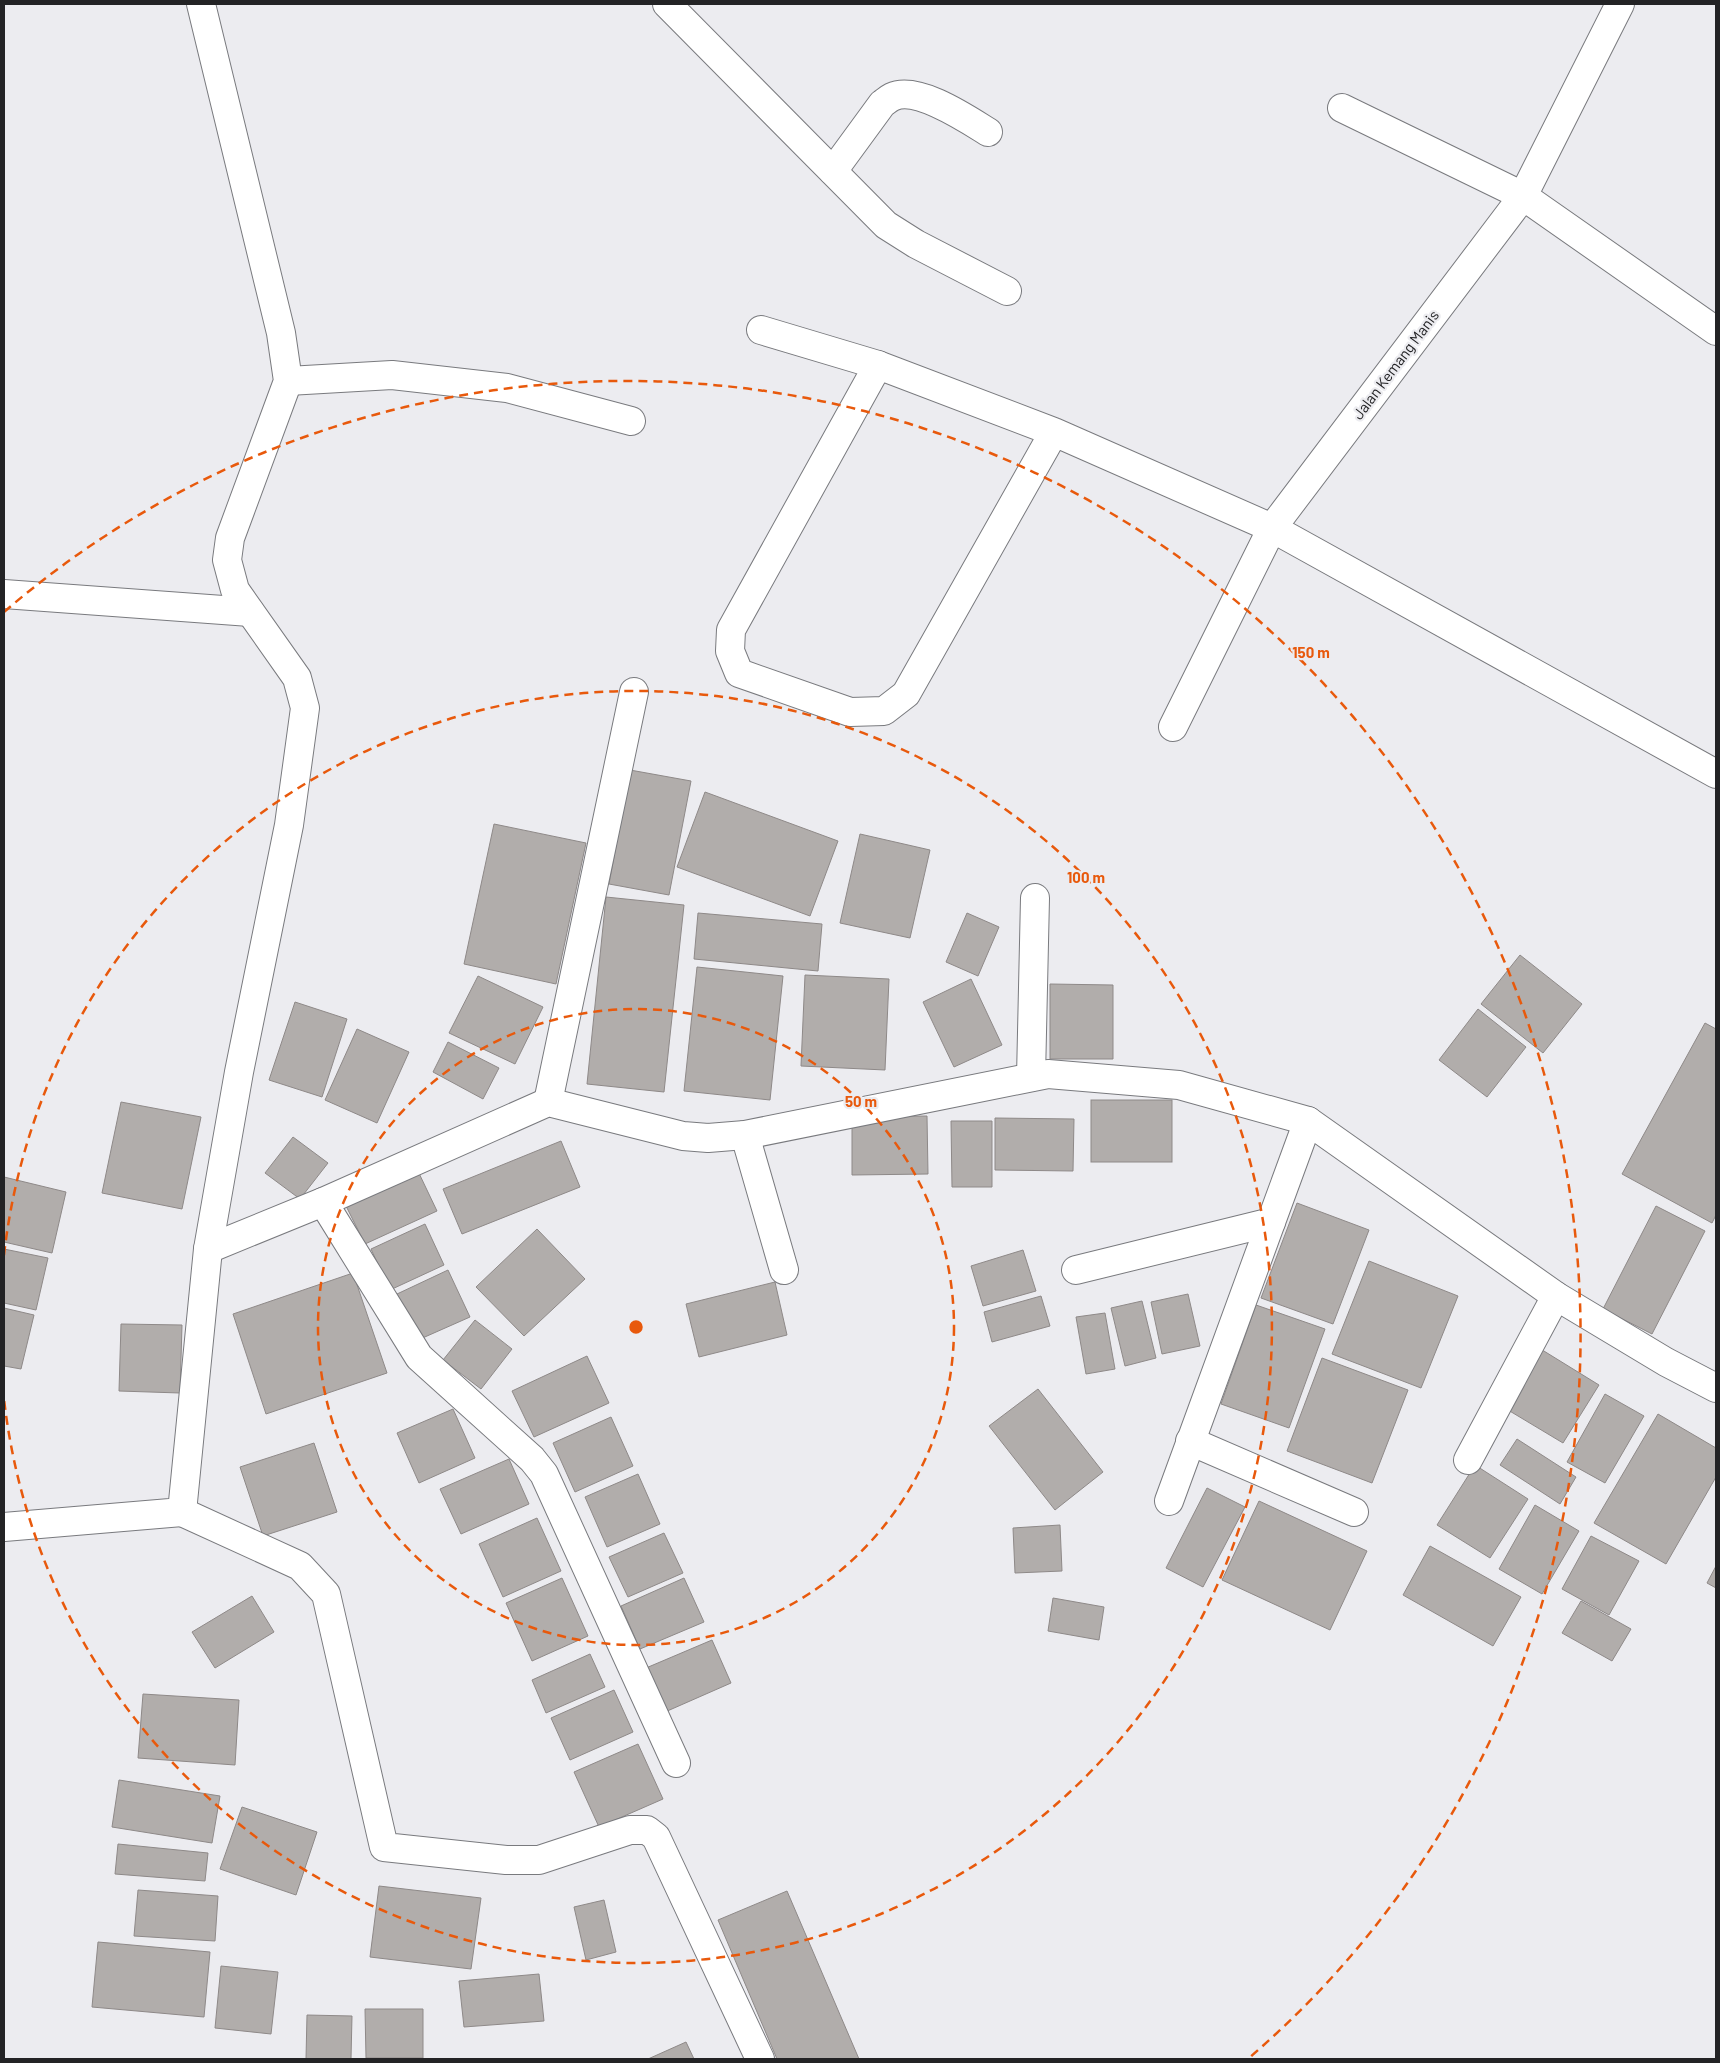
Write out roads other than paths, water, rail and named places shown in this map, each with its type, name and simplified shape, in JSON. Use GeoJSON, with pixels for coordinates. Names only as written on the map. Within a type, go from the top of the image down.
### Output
{"type":"FeatureCollection","features":[{"type":"Feature","properties":{"kind":"street"},"geometry":{"type":"LineString","coordinates":[[182,1512],[208,1248],[239,1072],[289,825],[305,708],[298,678],[235,590],[228,560],[230,538],[288,381],[280,333],[201,4]]}},
{"type":"Feature","properties":{"kind":"street"},"geometry":{"type":"LineString","coordinates":[[667,4],[886,225],[916,244],[1007,291]]}},
{"type":"Feature","properties":{"kind":"street","name":"Jalan Kemang Manis"},"geometry":{"type":"LineString","coordinates":[[1174,727],[1272,528],[1523,196],[1620,4]]}},
{"type":"Feature","properties":{"kind":"street"},"geometry":{"type":"LineString","coordinates":[[833,171],[882,104],[893,97],[906,94],[944,105],[988,132]]}},
{"type":"Feature","properties":{"kind":"street"},"geometry":{"type":"LineString","coordinates":[[1342,108],[1523,196],[1716,331]]}},
{"type":"Feature","properties":{"kind":"street"},"geometry":{"type":"LineString","coordinates":[[761,330],[878,364],[1054,432],[1272,528],[1716,774]]}},
{"type":"Feature","properties":{"kind":"street"},"geometry":{"type":"LineString","coordinates":[[878,364],[731,630],[730,651],[739,673],[850,712],[884,710],[906,694],[1054,432]]}},
{"type":"Feature","properties":{"kind":"street"},"geometry":{"type":"LineString","coordinates":[[288,381],[392,375],[508,388],[631,422]]}},
{"type":"Feature","properties":{"kind":"street"},"geometry":{"type":"LineString","coordinates":[[4,594],[250,612]]}},
{"type":"Feature","properties":{"kind":"street"},"geometry":{"type":"LineString","coordinates":[[548,1102],[634,692]]}},
{"type":"Feature","properties":{"kind":"street"},"geometry":{"type":"LineString","coordinates":[[1031,1077],[1035,898]]}},
{"type":"Feature","properties":{"kind":"street"},"geometry":{"type":"LineString","coordinates":[[208,1248],[323,1202],[548,1102],[683,1136],[708,1138],[745,1135],[1048,1074],[1179,1085],[1308,1121],[1556,1296],[1666,1362],[1716,1388]]}},
{"type":"Feature","properties":{"kind":"street"},"geometry":{"type":"LineString","coordinates":[[1168,1501],[1308,1121]]}},
{"type":"Feature","properties":{"kind":"street"},"geometry":{"type":"LineString","coordinates":[[745,1135],[784,1270]]}},
{"type":"Feature","properties":{"kind":"street"},"geometry":{"type":"LineString","coordinates":[[323,1202],[419,1357],[532,1460],[544,1474],[676,1763]]}},
{"type":"Feature","properties":{"kind":"street"},"geometry":{"type":"LineString","coordinates":[[1076,1270],[1271,1222]]}},
{"type":"Feature","properties":{"kind":"street"},"geometry":{"type":"LineString","coordinates":[[1468,1460],[1556,1296]]}},
{"type":"Feature","properties":{"kind":"street"},"geometry":{"type":"LineString","coordinates":[[1190,1440],[1354,1512]]}},
{"type":"Feature","properties":{"kind":"street"},"geometry":{"type":"LineString","coordinates":[[4,1528],[182,1512],[300,1566],[326,1594],[384,1847],[506,1860],[539,1860],[630,1830],[647,1830],[656,1837],[760,2059]]}}]}
